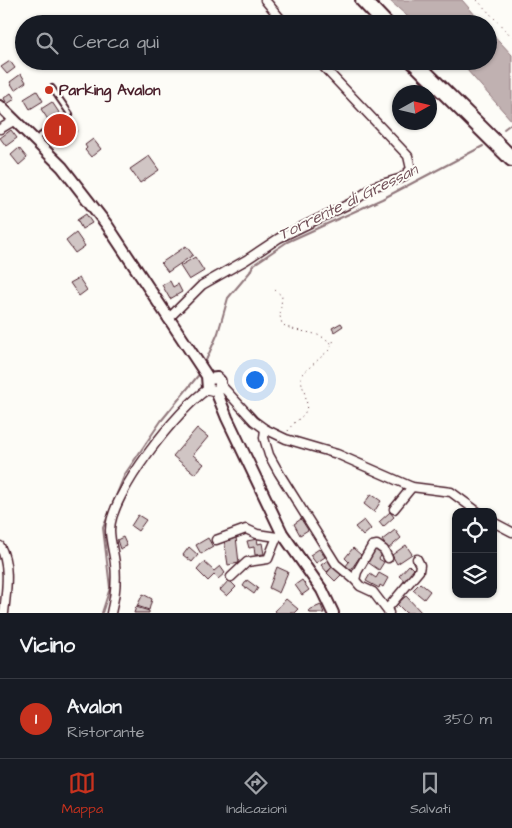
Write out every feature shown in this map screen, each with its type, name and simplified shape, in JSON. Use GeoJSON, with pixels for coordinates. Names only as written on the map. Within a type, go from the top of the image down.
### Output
{"type":"FeatureCollection","features":[{"type":"Feature","properties":{"kind":"highway"},"geometry":{"type":"LineString","coordinates":[[352,0],[366,15]]}},
{"type":"Feature","properties":{"kind":"highway"},"geometry":{"type":"LineString","coordinates":[[363,0],[377,15]]}},
{"type":"Feature","properties":{"kind":"highway"},"geometry":{"type":"LineString","coordinates":[[422,70],[512,159]]}},
{"type":"Feature","properties":{"kind":"highway"},"geometry":{"type":"LineString","coordinates":[[433,70],[512,149]]}},
{"type":"Feature","properties":{"kind":"main road"},"geometry":{"type":"LineString","coordinates":[[0,106],[62,166],[107,225],[214,386],[280,535],[322,590],[333,613]]}},
{"type":"Feature","properties":{"kind":"street"},"geometry":{"type":"LineString","coordinates":[[265,0],[278,15]]}},
{"type":"Feature","properties":{"kind":"street"},"geometry":{"type":"LineString","coordinates":[[168,318],[202,286],[280,238],[352,202],[375,186],[402,178],[411,169],[408,156],[327,70]]}},
{"type":"Feature","properties":{"kind":"street"},"geometry":{"type":"LineString","coordinates":[[0,129],[15,120]]}},
{"type":"Feature","properties":{"kind":"street"},"geometry":{"type":"LineString","coordinates":[[111,613],[116,596],[116,576],[110,530],[112,516],[151,447],[195,397],[214,386],[265,429],[286,439],[337,454],[412,487],[451,492],[473,508]]}},
{"type":"Feature","properties":{"kind":"street"},"geometry":{"type":"LineString","coordinates":[[265,429],[264,438],[269,455],[278,473],[336,564],[360,586],[373,592],[388,611],[419,571],[420,565],[417,559]]}},
{"type":"Feature","properties":{"kind":"street"},"geometry":{"type":"LineString","coordinates":[[394,509],[412,487]]}},
{"type":"Feature","properties":{"kind":"street"},"geometry":{"type":"LineString","coordinates":[[497,524],[512,532]]}},
{"type":"Feature","properties":{"kind":"street"},"geometry":{"type":"LineString","coordinates":[[216,540],[246,529],[257,534],[280,535],[268,559],[247,562],[231,577]]}},
{"type":"Feature","properties":{"kind":"street"},"geometry":{"type":"LineString","coordinates":[[355,580],[357,572],[372,546],[377,545],[384,550],[388,558]]}},
{"type":"Feature","properties":{"kind":"street"},"geometry":{"type":"LineString","coordinates":[[0,546],[3,552],[8,585],[4,613]]}},
{"type":"Feature","properties":{"kind":"lane"},"geometry":{"type":"LineString","coordinates":[[36,139],[70,114],[52,88]]}},
{"type":"Feature","properties":{"kind":"path"},"geometry":{"type":"LineString","coordinates":[[477,0],[491,15]]}},
{"type":"Feature","properties":{"kind":"path"},"geometry":{"type":"LineString","coordinates":[[497,21],[512,37]]}},
{"type":"Feature","properties":{"kind":"path"},"geometry":{"type":"LineString","coordinates":[[275,290],[282,296],[280,316],[282,324],[292,329],[316,333],[332,344]]}},
{"type":"Feature","properties":{"kind":"path"},"geometry":{"type":"LineString","coordinates":[[286,439],[290,427],[304,413],[306,408],[301,375],[319,359],[335,338]]}},
{"type":"Feature","properties":{"kind":"shaded area"},"geometry":{"type":"Polygon","coordinates":[[[389,0],[462,0],[475,15],[406,15],[389,0]]]}},
{"type":"Feature","properties":{"kind":"shaded area"},"geometry":{"type":"Polygon","coordinates":[[[497,39],[512,55],[512,121],[467,70],[497,70],[497,39]]]}},
{"type":"Feature","properties":{"kind":"building"},"geometry":{"type":"Polygon","coordinates":[[[10,61],[15,68],[7,74],[1,67],[10,61]]]}},
{"type":"Feature","properties":{"kind":"building"},"geometry":{"type":"Polygon","coordinates":[[[21,74],[26,82],[15,90],[10,82],[21,74]]]}},
{"type":"Feature","properties":{"kind":"building"},"geometry":{"type":"Polygon","coordinates":[[[37,91],[43,101],[30,109],[24,99],[37,91]]]}},
{"type":"Feature","properties":{"kind":"building"},"geometry":{"type":"Polygon","coordinates":[[[11,93],[15,99],[7,104],[4,98],[11,93]]]}},
{"type":"Feature","properties":{"kind":"building"},"geometry":{"type":"Polygon","coordinates":[[[52,102],[60,114],[49,121],[41,109],[52,102]]]}},
{"type":"Feature","properties":{"kind":"building"},"geometry":{"type":"Polygon","coordinates":[[[69,119],[77,131],[59,144],[52,132],[69,119]]]}},
{"type":"Feature","properties":{"kind":"building"},"geometry":{"type":"Polygon","coordinates":[[[11,130],[17,138],[6,146],[0,138],[11,130]]]}},
{"type":"Feature","properties":{"kind":"building"},"geometry":{"type":"Polygon","coordinates":[[[93,139],[101,149],[91,157],[85,150],[87,148],[85,145],[93,139]]]}},
{"type":"Feature","properties":{"kind":"building"},"geometry":{"type":"Polygon","coordinates":[[[19,148],[27,158],[19,165],[11,155],[19,148]]]}},
{"type":"Feature","properties":{"kind":"building"},"geometry":{"type":"Polygon","coordinates":[[[149,156],[159,170],[140,183],[130,169],[149,156]]]}},
{"type":"Feature","properties":{"kind":"building"},"geometry":{"type":"Polygon","coordinates":[[[86,214],[92,223],[82,229],[77,220],[86,214]]]}},
{"type":"Feature","properties":{"kind":"building"},"geometry":{"type":"Polygon","coordinates":[[[76,233],[85,246],[75,253],[66,241],[76,233]]]}},
{"type":"Feature","properties":{"kind":"building"},"geometry":{"type":"Polygon","coordinates":[[[186,246],[193,255],[168,272],[161,263],[186,246]]]}},
{"type":"Feature","properties":{"kind":"building"},"geometry":{"type":"Polygon","coordinates":[[[195,257],[204,271],[189,280],[180,266],[195,257]]]}},
{"type":"Feature","properties":{"kind":"building"},"geometry":{"type":"Polygon","coordinates":[[[79,278],[87,290],[79,296],[70,283],[79,278]]]}},
{"type":"Feature","properties":{"kind":"building"},"geometry":{"type":"Polygon","coordinates":[[[170,281],[173,287],[178,284],[182,292],[170,299],[162,285],[170,281]]]}},
{"type":"Feature","properties":{"kind":"building"},"geometry":{"type":"Polygon","coordinates":[[[341,323],[343,326],[334,332],[332,328],[341,323]]]}},
{"type":"Feature","properties":{"kind":"building"},"geometry":{"type":"Polygon","coordinates":[[[197,428],[208,437],[193,455],[204,464],[195,474],[173,456],[197,428]]]}},
{"type":"Feature","properties":{"kind":"building"},"geometry":{"type":"Polygon","coordinates":[[[371,494],[381,501],[374,512],[364,504],[371,494]]]}},
{"type":"Feature","properties":{"kind":"building"},"geometry":{"type":"Polygon","coordinates":[[[390,512],[394,517],[383,527],[379,522],[390,512]]]}},
{"type":"Feature","properties":{"kind":"building"},"geometry":{"type":"Polygon","coordinates":[[[138,515],[146,520],[138,531],[131,526],[138,515]]]}},
{"type":"Feature","properties":{"kind":"building"},"geometry":{"type":"Polygon","coordinates":[[[301,519],[308,530],[300,535],[294,524],[301,519]]]}},
{"type":"Feature","properties":{"kind":"building"},"geometry":{"type":"Polygon","coordinates":[[[364,520],[371,529],[363,536],[355,527],[364,520]]]}},
{"type":"Feature","properties":{"kind":"building"},"geometry":{"type":"Polygon","coordinates":[[[395,530],[401,538],[388,549],[382,540],[395,530]]]}},
{"type":"Feature","properties":{"kind":"building"},"geometry":{"type":"Polygon","coordinates":[[[123,537],[127,546],[120,549],[117,540],[123,537]]]}},
{"type":"Feature","properties":{"kind":"building"},"geometry":{"type":"Polygon","coordinates":[[[236,537],[239,563],[228,565],[224,539],[236,537]]]}},
{"type":"Feature","properties":{"kind":"building"},"geometry":{"type":"Polygon","coordinates":[[[208,538],[213,547],[201,554],[196,545],[208,538]]]}},
{"type":"Feature","properties":{"kind":"building"},"geometry":{"type":"Polygon","coordinates":[[[257,539],[258,544],[262,543],[264,554],[255,555],[254,547],[249,548],[247,541],[257,539]]]}},
{"type":"Feature","properties":{"kind":"building"},"geometry":{"type":"Polygon","coordinates":[[[406,545],[412,554],[397,564],[392,555],[406,545]]]}},
{"type":"Feature","properties":{"kind":"building"},"geometry":{"type":"Polygon","coordinates":[[[189,547],[198,555],[192,562],[183,555],[189,547]]]}},
{"type":"Feature","properties":{"kind":"building"},"geometry":{"type":"Polygon","coordinates":[[[353,548],[361,555],[350,571],[345,567],[349,562],[345,558],[353,548]]]}},
{"type":"Feature","properties":{"kind":"building"},"geometry":{"type":"Polygon","coordinates":[[[319,549],[325,557],[316,563],[310,555],[319,549]]]}},
{"type":"Feature","properties":{"kind":"building"},"geometry":{"type":"Polygon","coordinates":[[[374,549],[382,554],[379,559],[384,562],[379,570],[366,561],[374,549]]]}},
{"type":"Feature","properties":{"kind":"building"},"geometry":{"type":"Polygon","coordinates":[[[328,560],[333,566],[327,572],[321,565],[328,560]]]}},
{"type":"Feature","properties":{"kind":"building"},"geometry":{"type":"Polygon","coordinates":[[[204,562],[214,571],[220,566],[225,573],[218,579],[214,575],[208,581],[197,570],[204,562]]]}},
{"type":"Feature","properties":{"kind":"building"},"geometry":{"type":"Polygon","coordinates":[[[409,565],[416,572],[406,582],[399,576],[409,565]]]}},
{"type":"Feature","properties":{"kind":"building"},"geometry":{"type":"Polygon","coordinates":[[[333,566],[342,574],[335,581],[327,573],[333,566]]]}},
{"type":"Feature","properties":{"kind":"building"},"geometry":{"type":"Polygon","coordinates":[[[277,567],[288,572],[279,593],[269,588],[277,567]]]}},
{"type":"Feature","properties":{"kind":"building"},"geometry":{"type":"Polygon","coordinates":[[[379,573],[388,578],[383,587],[380,585],[379,588],[366,581],[370,574],[376,578],[379,573]]]}},
{"type":"Feature","properties":{"kind":"building"},"geometry":{"type":"Polygon","coordinates":[[[229,580],[236,587],[227,596],[220,590],[229,580]]]}},
{"type":"Feature","properties":{"kind":"building"},"geometry":{"type":"Polygon","coordinates":[[[247,580],[258,588],[254,594],[243,586],[247,580]]]}},
{"type":"Feature","properties":{"kind":"building"},"geometry":{"type":"Polygon","coordinates":[[[302,580],[309,590],[302,595],[295,585],[302,580]]]}},
{"type":"Feature","properties":{"kind":"building"},"geometry":{"type":"Polygon","coordinates":[[[420,583],[430,591],[424,599],[413,590],[420,583]]]}},
{"type":"Feature","properties":{"kind":"building"},"geometry":{"type":"Polygon","coordinates":[[[143,594],[152,599],[149,610],[137,606],[143,594]]]}},
{"type":"Feature","properties":{"kind":"building"},"geometry":{"type":"Polygon","coordinates":[[[406,596],[422,613],[406,613],[397,604],[406,596]]]}},
{"type":"Feature","properties":{"kind":"building"},"geometry":{"type":"Polygon","coordinates":[[[286,599],[298,609],[294,613],[277,613],[275,611],[286,599]]]}},
{"type":"Feature","properties":{"kind":"building"},"geometry":{"type":"Polygon","coordinates":[[[321,605],[324,613],[310,613],[309,610],[321,605]]]}},
{"type":"Feature","properties":{"kind":"building"},"geometry":{"type":"Polygon","coordinates":[[[136,607],[149,611],[149,613],[134,613],[136,607]]]}},
{"type":"Feature","properties":{"kind":"waterway","name":"Torrente di Gressan"},"geometry":{"type":"LineString","coordinates":[[504,129],[512,123]]}},
{"type":"Feature","properties":{"kind":"waterway","name":"Torrente di Gressan"},"geometry":{"type":"LineString","coordinates":[[204,365],[218,333],[228,298],[250,272],[253,265],[287,242],[382,199],[483,146]]}},
{"type":"Feature","properties":{"kind":"waterway","name":"Torrente di Gressan"},"geometry":{"type":"LineString","coordinates":[[102,613],[110,588],[103,528],[125,474],[161,421],[201,372]]}},
{"type":"Feature","properties":{"kind":"place","name":"Parking Avalon"},"geometry":{"type":"Point","coordinates":[49,90]}},
{"type":"Feature","properties":{"kind":"place","name":"Avalon"},"geometry":{"type":"Point","coordinates":[60,130]}}]}
